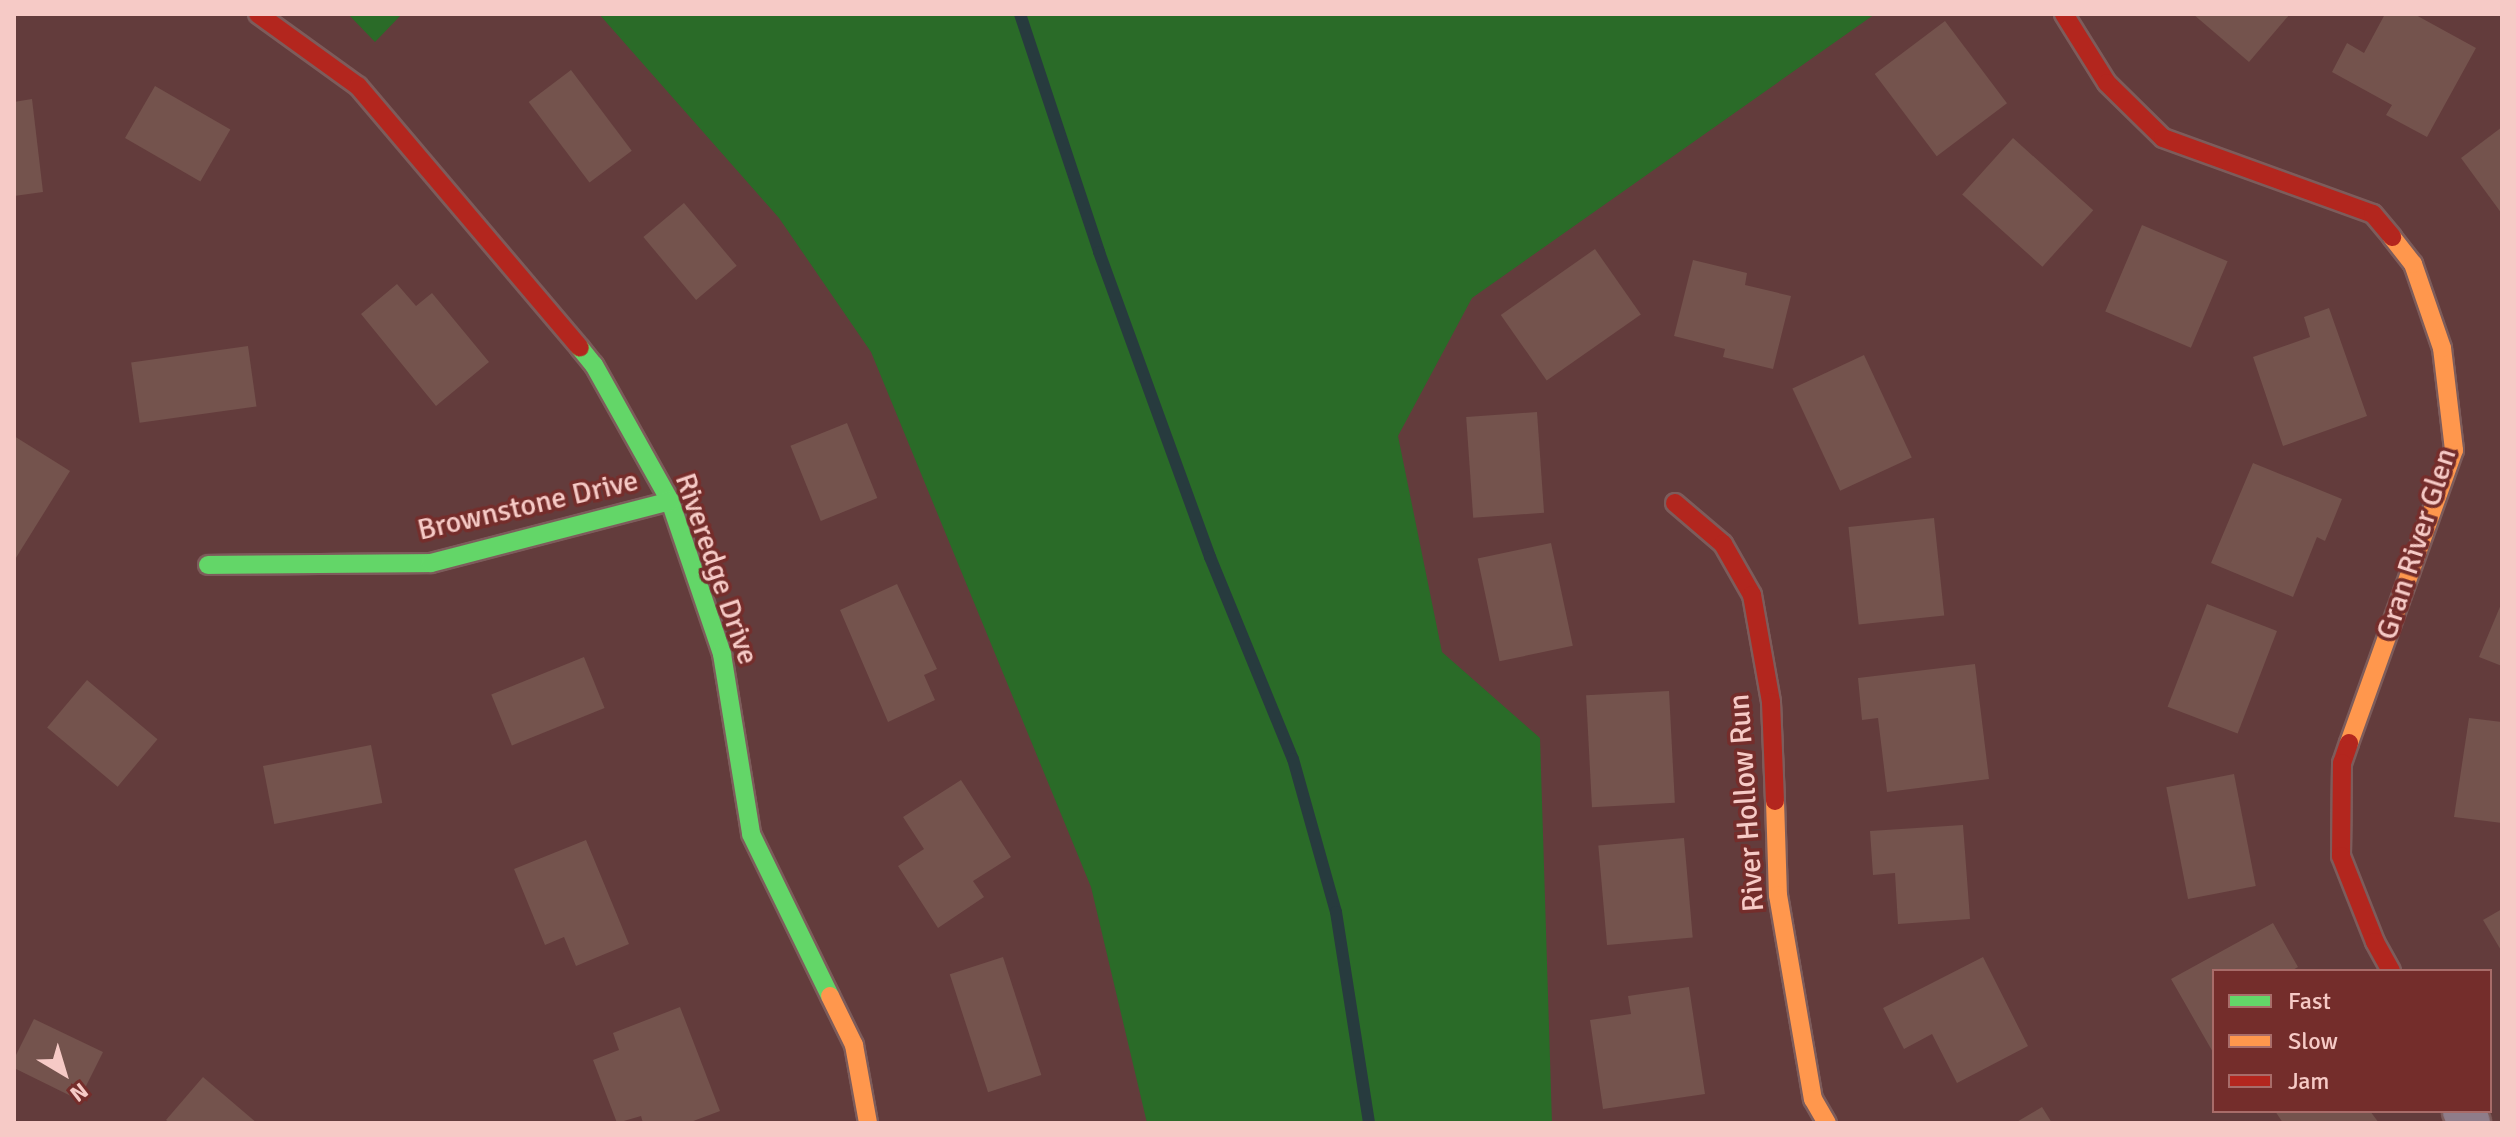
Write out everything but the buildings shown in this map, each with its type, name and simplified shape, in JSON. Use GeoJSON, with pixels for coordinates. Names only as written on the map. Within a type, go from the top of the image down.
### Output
{"type":"FeatureCollection","features":[{"type":"Feature","properties":{"kind":"street","name":"Riveredge Drive"},"geometry":{"type":"LineString","coordinates":[[258,14],[358,86],[430,171],[594,365],[670,501],[722,654],[751,834],[854,1045],[868,1123]]}},
{"type":"Feature","properties":{"kind":"street","name":"Gran River Glen"},"geometry":{"type":"LineString","coordinates":[[2064,14],[2107,83],[2163,138],[2373,214],[2413,264],[2442,348],[2454,450],[2342,763],[2341,856],[2375,942],[2390,969]]}},
{"type":"Feature","properties":{"kind":"street","name":"Brownstone Drive"},"geometry":{"type":"LineString","coordinates":[[208,565],[431,563],[670,501]]}},
{"type":"Feature","properties":{"kind":"street","name":"River Hollow Run"},"geometry":{"type":"LineString","coordinates":[[1675,503],[1723,544],[1752,595],[1771,702],[1778,895],[1813,1099],[1827,1123]]}},
{"type":"Feature","properties":{"kind":"green space"},"geometry":{"type":"Polygon","coordinates":[[[348,14],[402,14],[375,42],[348,14]]]}},
{"type":"Feature","properties":{"kind":"green space"},"geometry":{"type":"Polygon","coordinates":[[[599,14],[1875,14],[1472,298],[1398,436],[1442,652],[1540,738],[1552,1123],[1147,1123],[1091,887],[871,352],[779,218],[599,14]]]}},
{"type":"Feature","properties":{"kind":"waterway"},"geometry":{"type":"LineString","coordinates":[[1020,14],[1099,252],[1210,557],[1293,759],[1336,912],[1369,1123]]}},
{"type":"Feature","properties":{"kind":"traffic: fast"},"geometry":{"type":"LineString","coordinates":[[580,348],[594,365],[670,501],[722,654],[751,834],[830,996]]}},
{"type":"Feature","properties":{"kind":"traffic: fast"},"geometry":{"type":"LineString","coordinates":[[208,565],[431,563],[670,501]]}},
{"type":"Feature","properties":{"kind":"traffic: slow"},"geometry":{"type":"LineString","coordinates":[[2349,743],[2454,450],[2442,348],[2413,264],[2392,237]]}},
{"type":"Feature","properties":{"kind":"traffic: slow"},"geometry":{"type":"LineString","coordinates":[[1775,801],[1778,895],[1813,1099],[1827,1123]]}},
{"type":"Feature","properties":{"kind":"traffic: slow"},"geometry":{"type":"LineString","coordinates":[[830,996],[854,1045],[868,1123]]}},
{"type":"Feature","properties":{"kind":"traffic: jam"},"geometry":{"type":"LineString","coordinates":[[258,14],[358,86],[580,348]]}},
{"type":"Feature","properties":{"kind":"traffic: jam"},"geometry":{"type":"LineString","coordinates":[[2064,14],[2107,83],[2163,138],[2373,214],[2392,237]]}},
{"type":"Feature","properties":{"kind":"traffic: jam"},"geometry":{"type":"LineString","coordinates":[[1675,503],[1723,544],[1752,595],[1771,702],[1775,801]]}},
{"type":"Feature","properties":{"kind":"traffic: jam"},"geometry":{"type":"LineString","coordinates":[[2349,743],[2342,763],[2341,856],[2375,942],[2390,969]]}}]}
